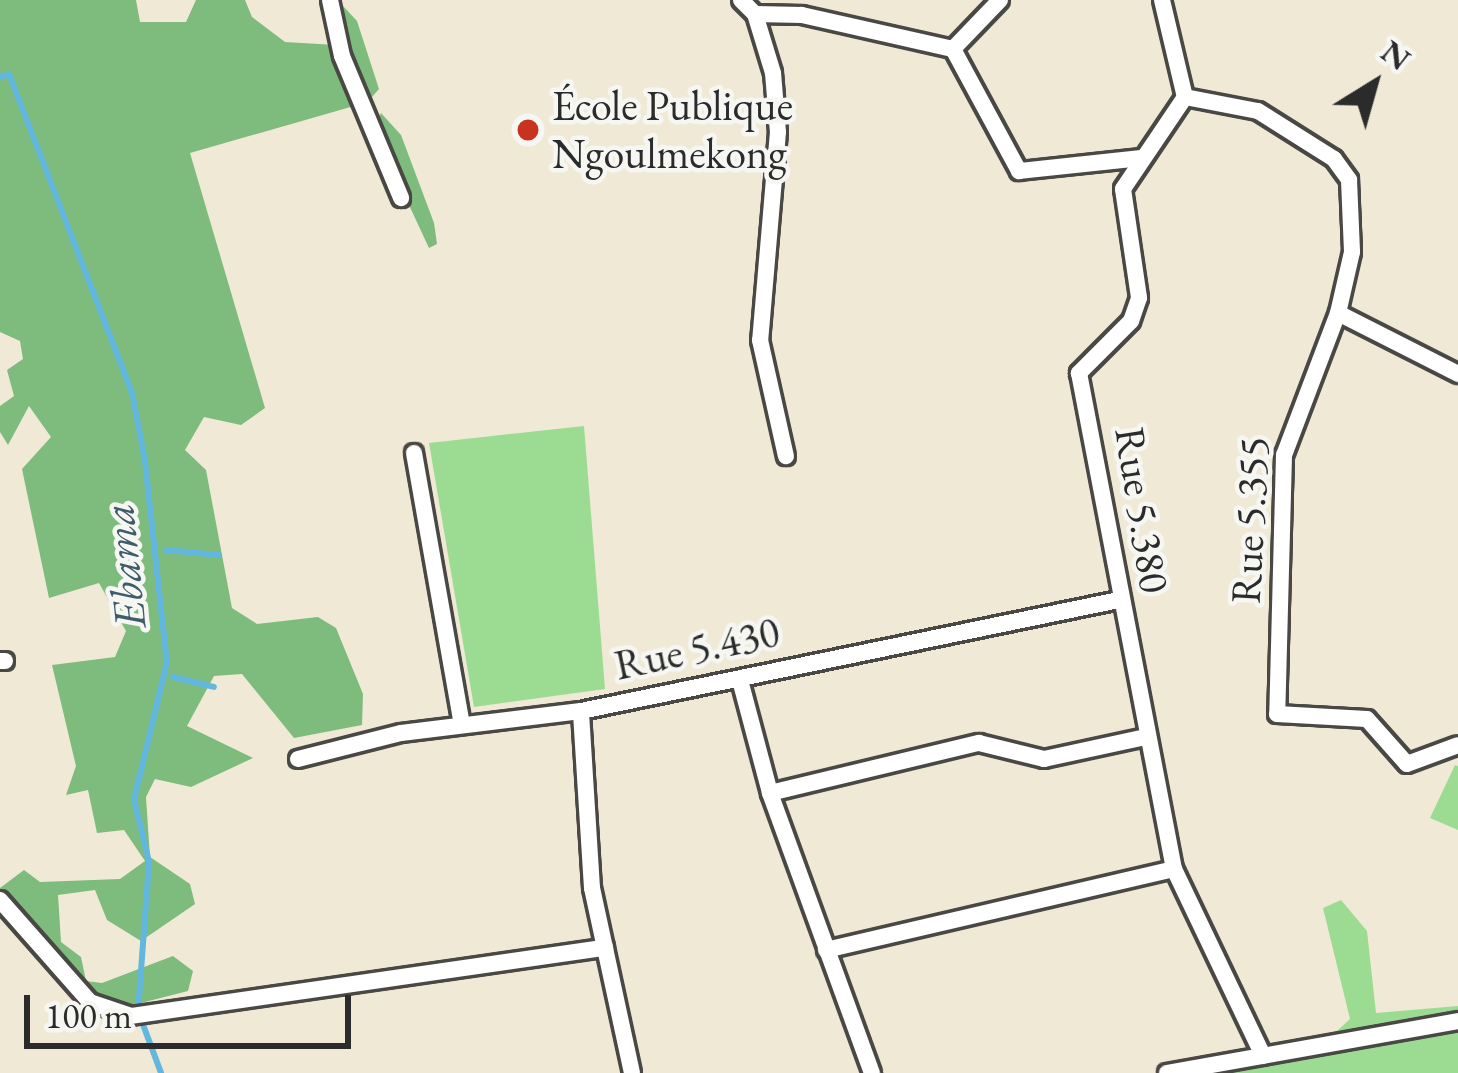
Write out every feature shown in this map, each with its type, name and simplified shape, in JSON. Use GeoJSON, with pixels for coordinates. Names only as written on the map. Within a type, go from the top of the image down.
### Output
{"type":"FeatureCollection","features":[{"type":"Feature","properties":{"kind":"street"},"geometry":{"type":"LineString","coordinates":[[330,0],[342,56],[400,198]]}},
{"type":"Feature","properties":{"kind":"street"},"geometry":{"type":"LineString","coordinates":[[741,0],[754,14],[773,73],[778,132],[761,359],[786,457]]}},
{"type":"Feature","properties":{"kind":"street"},"geometry":{"type":"LineString","coordinates":[[952,49],[1000,0]]}},
{"type":"Feature","properties":{"kind":"street"},"geometry":{"type":"LineString","coordinates":[[1162,0],[1185,97]]}},
{"type":"Feature","properties":{"kind":"street"},"geometry":{"type":"LineString","coordinates":[[754,14],[806,7],[952,49],[1019,170],[1140,158]]}},
{"type":"Feature","properties":{"kind":"street","name":"Rue 5.380"},"geometry":{"type":"LineString","coordinates":[[1185,97],[1123,189],[1122,221],[1139,298],[1131,321],[1079,373],[1174,869],[1263,1056]]}},
{"type":"Feature","properties":{"kind":"street","name":"Rue 5.355"},"geometry":{"type":"LineString","coordinates":[[1185,97],[1258,111],[1334,160],[1349,179],[1352,252],[1339,313],[1284,455],[1277,714],[1367,719],[1407,764],[1458,745]]}},
{"type":"Feature","properties":{"kind":"street"},"geometry":{"type":"LineString","coordinates":[[1339,313],[1458,374]]}},
{"type":"Feature","properties":{"kind":"street"},"geometry":{"type":"LineString","coordinates":[[413,453],[462,725]]}},
{"type":"Feature","properties":{"kind":"street","name":"Rue 5.430"},"geometry":{"type":"LineString","coordinates":[[632,1073],[592,888],[581,711],[740,680],[848,651],[1119,600]]}},
{"type":"Feature","properties":{"kind":"street"},"geometry":{"type":"LineString","coordinates":[[740,680],[770,793],[872,1073]]}},
{"type":"Feature","properties":{"kind":"street"},"geometry":{"type":"LineString","coordinates":[[298,759],[462,725],[581,711]]}},
{"type":"Feature","properties":{"kind":"street"},"geometry":{"type":"LineString","coordinates":[[770,793],[979,742],[1044,759],[1146,737]]}},
{"type":"Feature","properties":{"kind":"street"},"geometry":{"type":"LineString","coordinates":[[826,950],[1174,869]]}},
{"type":"Feature","properties":{"kind":"street"},"geometry":{"type":"LineString","coordinates":[[0,900],[90,1002],[136,1015],[605,948]]}},
{"type":"Feature","properties":{"kind":"street"},"geometry":{"type":"LineString","coordinates":[[1167,1073],[1458,1021]]}},
{"type":"Feature","properties":{"kind":"green space"},"geometry":{"type":"Polygon","coordinates":[[[0,0],[136,0],[140,22],[186,22],[196,0],[245,0],[252,17],[285,42],[336,45],[354,106],[190,153],[265,408],[241,425],[204,417],[185,450],[206,470],[232,608],[257,624],[318,617],[336,628],[363,694],[362,725],[294,738],[242,674],[214,676],[187,726],[253,758],[191,787],[155,779],[146,797],[150,857],[190,884],[195,904],[141,941],[107,920],[95,890],[58,895],[61,942],[81,957],[86,981],[102,983],[173,956],[193,971],[188,991],[133,1005],[74,997],[0,902],[0,888],[24,870],[40,882],[120,879],[145,861],[124,830],[97,833],[88,790],[66,795],[76,766],[52,665],[115,657],[126,631],[99,583],[49,598],[22,469],[51,437],[29,406],[8,445],[0,432],[0,406],[14,396],[7,370],[23,359],[20,341],[0,332],[0,0]]]}},
{"type":"Feature","properties":{"kind":"green space"},"geometry":{"type":"Polygon","coordinates":[[[343,6],[357,21],[379,89],[372,97],[354,84],[343,6]]]}},
{"type":"Feature","properties":{"kind":"green space"},"geometry":{"type":"Polygon","coordinates":[[[381,113],[401,135],[434,223],[437,244],[429,248],[374,130],[381,113]]]}},
{"type":"Feature","properties":{"kind":"green space"},"geometry":{"type":"Polygon","coordinates":[[[584,426],[605,689],[474,707],[429,443],[584,426]]]}},
{"type":"Feature","properties":{"kind":"green space"},"geometry":{"type":"Polygon","coordinates":[[[1458,766],[1458,830],[1430,818],[1458,766]]]}},
{"type":"Feature","properties":{"kind":"green space"},"geometry":{"type":"Polygon","coordinates":[[[1341,900],[1367,931],[1376,1013],[1458,1006],[1458,1073],[1186,1073],[1337,1031],[1350,1019],[1323,908],[1341,900]]]}},
{"type":"Feature","properties":{"kind":"waterway","name":"Ebama"},"geometry":{"type":"LineString","coordinates":[[0,77],[9,74],[132,392],[145,461],[167,662],[134,799],[149,862],[138,1011],[161,1073]]}},
{"type":"Feature","properties":{"kind":"waterway"},"geometry":{"type":"LineString","coordinates":[[166,550],[219,555]]}},
{"type":"Feature","properties":{"kind":"waterway"},"geometry":{"type":"LineString","coordinates":[[173,677],[214,687]]}},
{"type":"Feature","properties":{"kind":"place","name":"École Publique Ngoulmekong"},"geometry":{"type":"Point","coordinates":[528,130]}}]}
